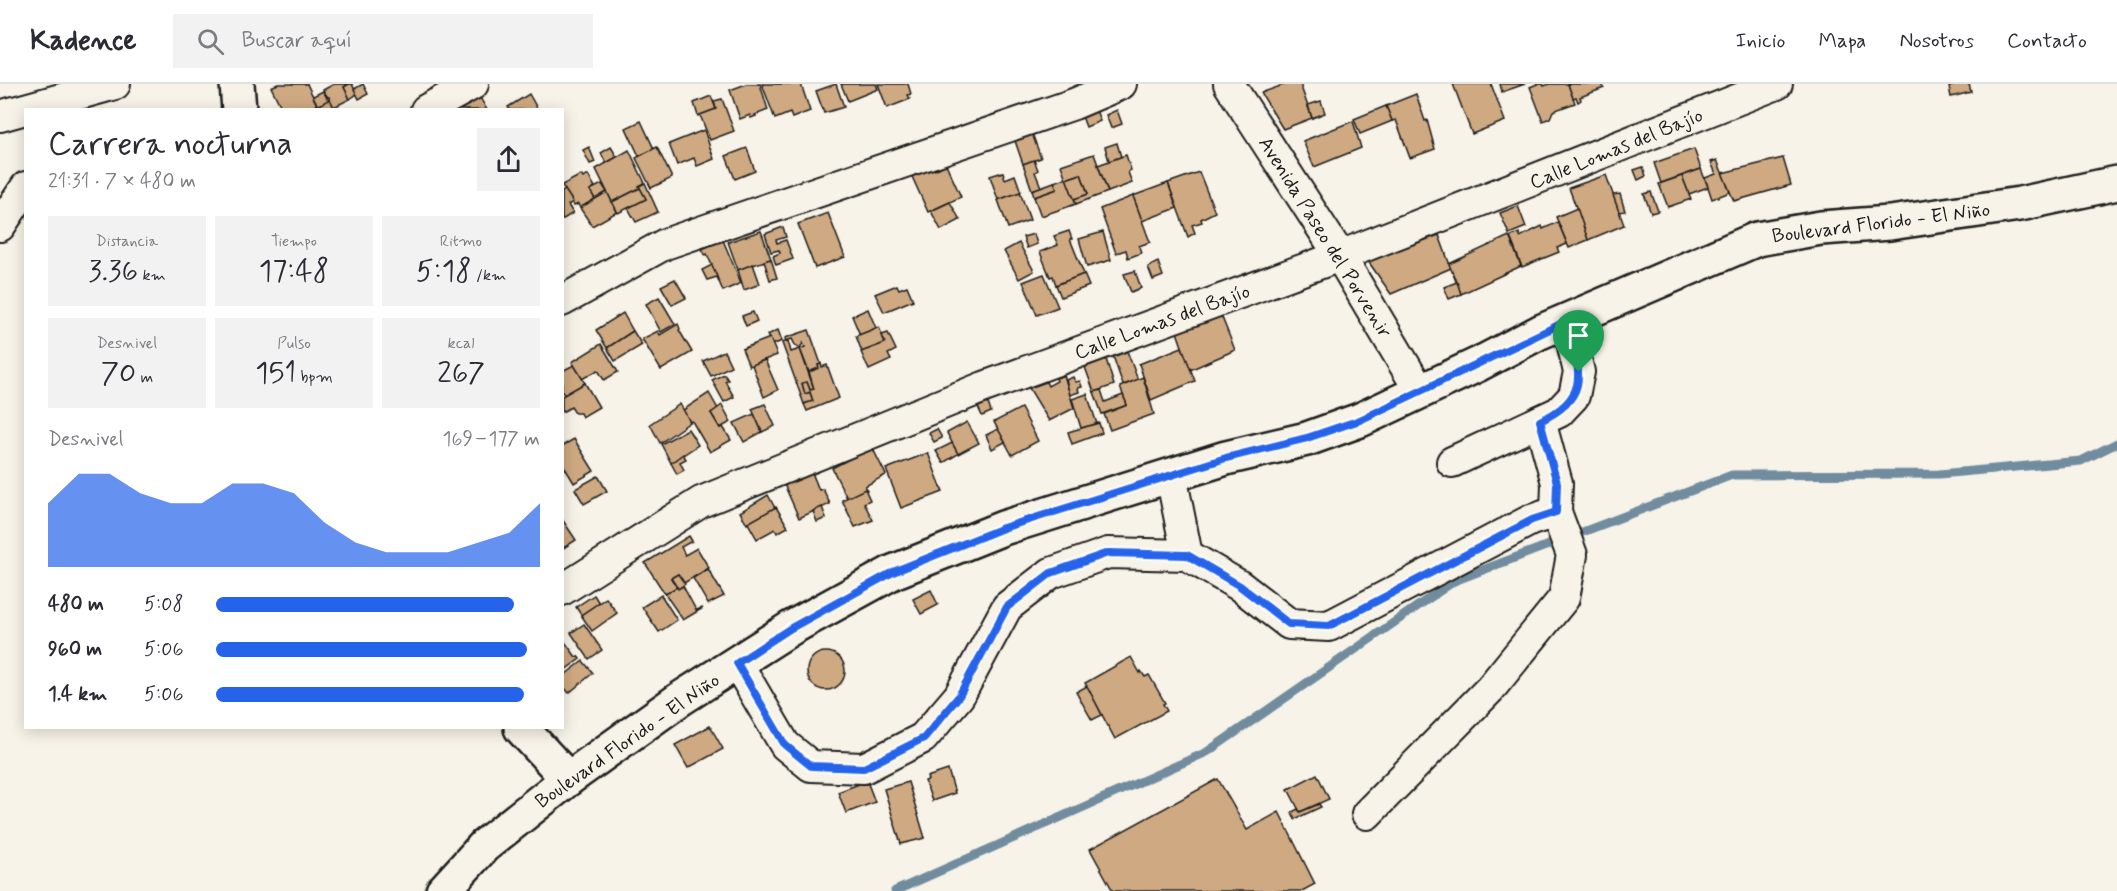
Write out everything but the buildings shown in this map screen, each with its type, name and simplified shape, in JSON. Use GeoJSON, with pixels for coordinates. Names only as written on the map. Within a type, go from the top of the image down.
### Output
{"type":"FeatureCollection","features":[{"type":"Feature","properties":{"kind":"main road"},"geometry":{"type":"LineString","coordinates":[[237,84],[239,108]]}},
{"type":"Feature","properties":{"kind":"main road","name":"Boulevard Florido - El Niño"},"geometry":{"type":"LineString","coordinates":[[443,891],[484,846],[568,779],[680,699],[791,628],[893,572],[1003,528],[1226,458],[1307,438],[1360,420],[1567,321],[1757,239],[1821,228],[1890,223],[2020,204],[2117,183]]}},
{"type":"Feature","properties":{"kind":"main road"},"geometry":{"type":"LineString","coordinates":[[522,729],[568,779]]}},
{"type":"Feature","properties":{"kind":"street"},"geometry":{"type":"LineString","coordinates":[[41,108],[77,101],[115,84]]}},
{"type":"Feature","properties":{"kind":"street"},"geometry":{"type":"LineString","coordinates":[[430,108],[473,84]]}},
{"type":"Feature","properties":{"kind":"street"},"geometry":{"type":"LineString","coordinates":[[564,300],[664,244],[1074,104],[1121,84]]}},
{"type":"Feature","properties":{"kind":"street","name":"Avenida Paseo del Porvenir"},"geometry":{"type":"LineString","coordinates":[[1229,84],[1340,256],[1420,391]]}},
{"type":"Feature","properties":{"kind":"street","name":"Calle Lomas del Bajío"},"geometry":{"type":"LineString","coordinates":[[564,589],[701,502],[984,387],[1340,256],[1777,84]]}},
{"type":"Feature","properties":{"kind":"street"},"geometry":{"type":"LineString","coordinates":[[0,116],[24,111]]}},
{"type":"Feature","properties":{"kind":"street"},"geometry":{"type":"LineString","coordinates":[[0,226],[24,190]]}},
{"type":"Feature","properties":{"kind":"street"},"geometry":{"type":"LineString","coordinates":[[1452,462],[1559,412],[1574,396],[1579,372],[1567,321]]}},
{"type":"Feature","properties":{"kind":"street"},"geometry":{"type":"LineString","coordinates":[[1367,814],[1490,689],[1564,598],[1572,555],[1556,512],[1557,483],[1540,421]]}},
{"type":"Feature","properties":{"kind":"street"},"geometry":{"type":"LineString","coordinates":[[1171,475],[1187,555]]}},
{"type":"Feature","properties":{"kind":"street"},"geometry":{"type":"LineString","coordinates":[[737,663],[785,745],[793,752],[811,766],[864,768],[924,738],[959,696],[1007,607],[1051,573],[1108,553],[1187,555],[1240,586],[1289,624],[1329,626],[1532,520],[1556,512]]}},
{"type":"Feature","properties":{"kind":"waterway"},"geometry":{"type":"LineString","coordinates":[[895,891],[1207,752],[1454,581],[1732,475],[1939,474],[2081,461],[2117,443]]}},
{"type":"Feature","properties":{"kind":"route"},"geometry":{"type":"LineString","coordinates":[[1567,321],[1579,372],[1574,396],[1559,412],[1540,421],[1557,483],[1556,512],[1532,520],[1329,626],[1289,624],[1240,586],[1187,555],[1108,553],[1051,573],[1007,607],[959,696],[924,738],[864,768],[811,766],[785,745],[737,663],[791,628],[893,572],[1003,528],[1226,458],[1307,438],[1360,420],[1567,321]]}}]}
